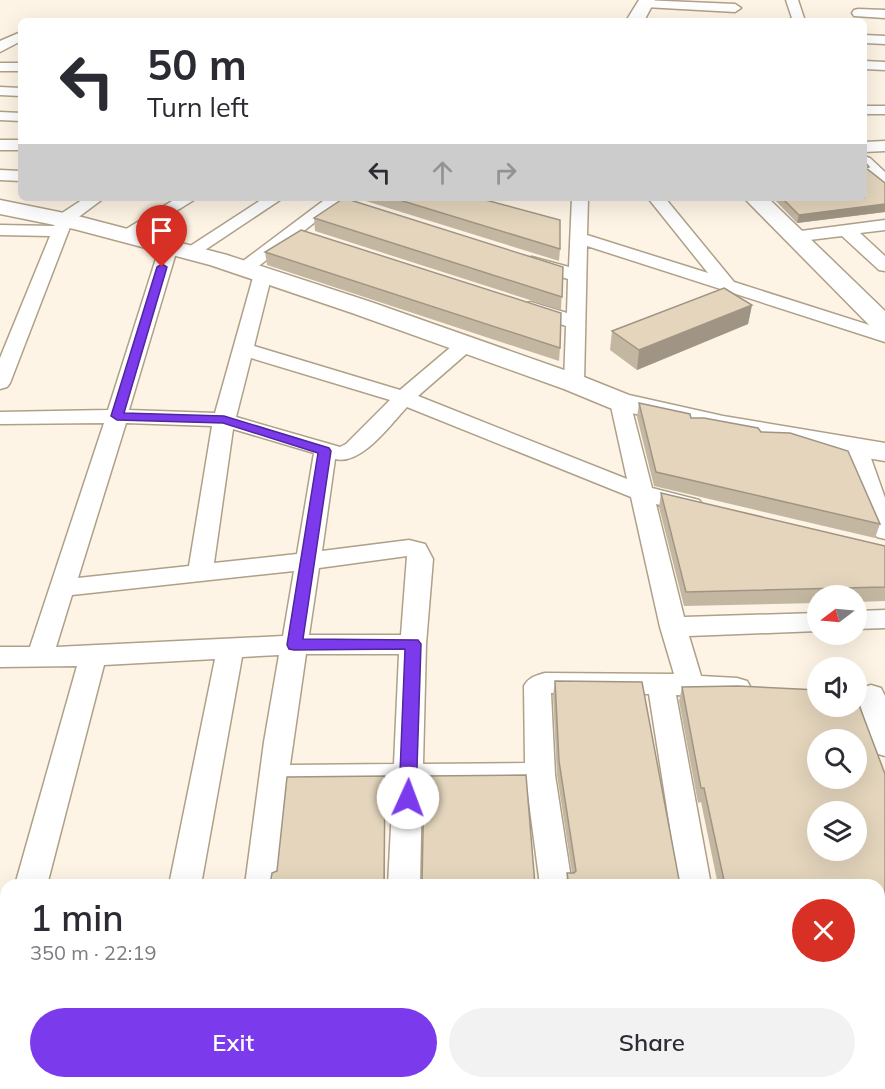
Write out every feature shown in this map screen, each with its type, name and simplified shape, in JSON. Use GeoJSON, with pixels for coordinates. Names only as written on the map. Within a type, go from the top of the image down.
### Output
{"type":"FeatureCollection","features":[{"type":"Feature","properties":{"kind":"street"},"geometry":{"type":"LineString","coordinates":[[792,0],[798,18]]}},
{"type":"Feature","properties":{"kind":"street"},"geometry":{"type":"LineString","coordinates":[[854,0],[859,17],[885,14]]}},
{"type":"Feature","properties":{"kind":"street"},"geometry":{"type":"LineString","coordinates":[[637,18],[646,1],[734,4]]}},
{"type":"Feature","properties":{"kind":"street"},"geometry":{"type":"LineString","coordinates":[[0,48],[8,41],[18,37]]}},
{"type":"Feature","properties":{"kind":"street"},"geometry":{"type":"LineString","coordinates":[[867,37],[885,40]]}},
{"type":"Feature","properties":{"kind":"street"},"geometry":{"type":"LineString","coordinates":[[867,65],[885,66]]}},
{"type":"Feature","properties":{"kind":"street"},"geometry":{"type":"LineString","coordinates":[[0,67],[18,68]]}},
{"type":"Feature","properties":{"kind":"street"},"geometry":{"type":"LineString","coordinates":[[0,103],[11,91]]}},
{"type":"Feature","properties":{"kind":"street"},"geometry":{"type":"LineString","coordinates":[[867,99],[885,98]]}},
{"type":"Feature","properties":{"kind":"street"},"geometry":{"type":"LineString","coordinates":[[867,110],[885,110]]}},
{"type":"Feature","properties":{"kind":"street"},"geometry":{"type":"LineString","coordinates":[[0,116],[18,117]]}},
{"type":"Feature","properties":{"kind":"street"},"geometry":{"type":"LineString","coordinates":[[0,145],[18,145]]}},
{"type":"Feature","properties":{"kind":"street"},"geometry":{"type":"LineString","coordinates":[[867,147],[885,146]]}},
{"type":"Feature","properties":{"kind":"street"},"geometry":{"type":"LineString","coordinates":[[867,164],[885,179]]}},
{"type":"Feature","properties":{"kind":"street"},"geometry":{"type":"LineString","coordinates":[[0,175],[18,176]]}},
{"type":"Feature","properties":{"kind":"street"},"geometry":{"type":"LineString","coordinates":[[867,182],[885,179]]}},
{"type":"Feature","properties":{"kind":"street"},"geometry":{"type":"LineString","coordinates":[[0,245],[62,225],[92,201]]}},
{"type":"Feature","properties":{"kind":"street"},"geometry":{"type":"LineString","coordinates":[[127,234],[184,201]]}},
{"type":"Feature","properties":{"kind":"street"},"geometry":{"type":"LineString","coordinates":[[40,656],[117,416],[179,249],[269,201]]}},
{"type":"Feature","properties":{"kind":"street"},"geometry":{"type":"LineString","coordinates":[[200,573],[224,420],[243,349],[254,271],[293,232],[334,201]]}},
{"type":"Feature","properties":{"kind":"street"},"geometry":{"type":"LineString","coordinates":[[342,201],[358,207]]}},
{"type":"Feature","properties":{"kind":"street"},"geometry":{"type":"LineString","coordinates":[[574,383],[578,276],[575,232],[580,201]]}},
{"type":"Feature","properties":{"kind":"street"},"geometry":{"type":"LineString","coordinates":[[658,201],[727,285]]}},
{"type":"Feature","properties":{"kind":"street"},"geometry":{"type":"LineString","coordinates":[[758,201],[793,237],[879,314]]}},
{"type":"Feature","properties":{"kind":"street"},"geometry":{"type":"LineString","coordinates":[[0,207],[62,225],[127,234],[254,271],[574,383],[620,402],[723,425],[885,452]]}},
{"type":"Feature","properties":{"kind":"street"},"geometry":{"type":"LineString","coordinates":[[0,383],[7,348],[62,225]]}},
{"type":"Feature","properties":{"kind":"street"},"geometry":{"type":"LineString","coordinates":[[793,237],[885,225]]}},
{"type":"Feature","properties":{"kind":"street"},"geometry":{"type":"LineString","coordinates":[[0,230],[40,231]]}},
{"type":"Feature","properties":{"kind":"street"},"geometry":{"type":"LineString","coordinates":[[846,230],[885,266]]}},
{"type":"Feature","properties":{"kind":"street"},"geometry":{"type":"LineString","coordinates":[[293,232],[316,239]]}},
{"type":"Feature","properties":{"kind":"street"},"geometry":{"type":"LineString","coordinates":[[575,232],[727,285],[885,336]]}},
{"type":"Feature","properties":{"kind":"street"},"geometry":{"type":"LineString","coordinates":[[512,255],[578,276]]}},
{"type":"Feature","properties":{"kind":"street"},"geometry":{"type":"LineString","coordinates":[[509,301],[577,323]]}},
{"type":"Feature","properties":{"kind":"street"},"geometry":{"type":"LineString","coordinates":[[0,418],[117,416],[224,420],[336,454],[354,449],[404,398],[465,345]]}},
{"type":"Feature","properties":{"kind":"street"},"geometry":{"type":"LineString","coordinates":[[243,349],[404,398],[641,493],[711,510]]}},
{"type":"Feature","properties":{"kind":"street"},"geometry":{"type":"LineString","coordinates":[[620,402],[673,627],[691,686]]}},
{"type":"Feature","properties":{"kind":"street"},"geometry":{"type":"LineString","coordinates":[[856,447],[881,544]]}},
{"type":"Feature","properties":{"kind":"street"},"geometry":{"type":"LineString","coordinates":[[262,879],[278,742],[325,451]]}},
{"type":"Feature","properties":{"kind":"street"},"geometry":{"type":"LineString","coordinates":[[62,588],[402,549],[416,550],[421,559],[413,644],[404,879]]}},
{"type":"Feature","properties":{"kind":"street"},"geometry":{"type":"LineString","coordinates":[[673,627],[807,622]]}},
{"type":"Feature","properties":{"kind":"street"},"geometry":{"type":"LineString","coordinates":[[0,657],[93,656],[294,645],[413,644]]}},
{"type":"Feature","properties":{"kind":"street"},"geometry":{"type":"LineString","coordinates":[[186,879],[230,650]]}},
{"type":"Feature","properties":{"kind":"street"},"geometry":{"type":"LineString","coordinates":[[33,879],[93,656]]}},
{"type":"Feature","properties":{"kind":"street"},"geometry":{"type":"LineString","coordinates":[[555,879],[540,775],[537,728],[538,686],[545,683],[661,684],[760,689]]}},
{"type":"Feature","properties":{"kind":"street"},"geometry":{"type":"LineString","coordinates":[[661,684],[694,879]]}},
{"type":"Feature","properties":{"kind":"street"},"geometry":{"type":"LineString","coordinates":[[871,692],[885,745]]}},
{"type":"Feature","properties":{"kind":"street"},"geometry":{"type":"LineString","coordinates":[[275,777],[540,775]]}},
{"type":"Feature","properties":{"kind":"building"},"geometry":{"type":"Polygon","coordinates":[[[867,169],[885,183],[885,204],[799,215],[785,201],[867,201],[867,169]]]}},
{"type":"Feature","properties":{"kind":"building"},"geometry":{"type":"Polygon","coordinates":[[[340,201],[354,201],[563,267],[562,297],[314,218],[340,201]]]}},
{"type":"Feature","properties":{"kind":"building"},"geometry":{"type":"Polygon","coordinates":[[[403,201],[489,201],[560,220],[560,249],[403,201]]]}},
{"type":"Feature","properties":{"kind":"building"},"geometry":{"type":"Polygon","coordinates":[[[301,230],[561,313],[560,348],[265,252],[301,230]]]}},
{"type":"Feature","properties":{"kind":"building"},"geometry":{"type":"Polygon","coordinates":[[[724,288],[752,305],[639,350],[612,331],[724,288]]]}},
{"type":"Feature","properties":{"kind":"building"},"geometry":{"type":"Polygon","coordinates":[[[639,403],[690,414],[691,418],[704,418],[758,428],[761,432],[790,433],[848,451],[880,524],[656,472],[639,403]]]}},
{"type":"Feature","properties":{"kind":"building"},"geometry":{"type":"Polygon","coordinates":[[[661,493],[885,546],[885,587],[807,585],[807,589],[686,592],[661,493]]]}},
{"type":"Feature","properties":{"kind":"building"},"geometry":{"type":"Polygon","coordinates":[[[555,681],[642,682],[679,879],[568,879],[567,873],[576,871],[559,761],[555,681]]]}},
{"type":"Feature","properties":{"kind":"building"},"geometry":{"type":"Polygon","coordinates":[[[738,686],[807,689],[807,717],[864,717],[885,774],[885,879],[724,879],[704,788],[701,788],[682,687],[738,686]]]}},
{"type":"Feature","properties":{"kind":"building"},"geometry":{"type":"Polygon","coordinates":[[[526,775],[535,879],[422,879],[424,776],[526,775]]]}},
{"type":"Feature","properties":{"kind":"building"},"geometry":{"type":"Polygon","coordinates":[[[385,776],[384,879],[271,879],[272,873],[277,871],[287,777],[385,776]]]}},
{"type":"Feature","properties":{"kind":"route"},"geometry":{"type":"LineString","coordinates":[[162,267],[117,416],[224,420],[325,451],[294,645],[413,644],[408,798]]}}]}
